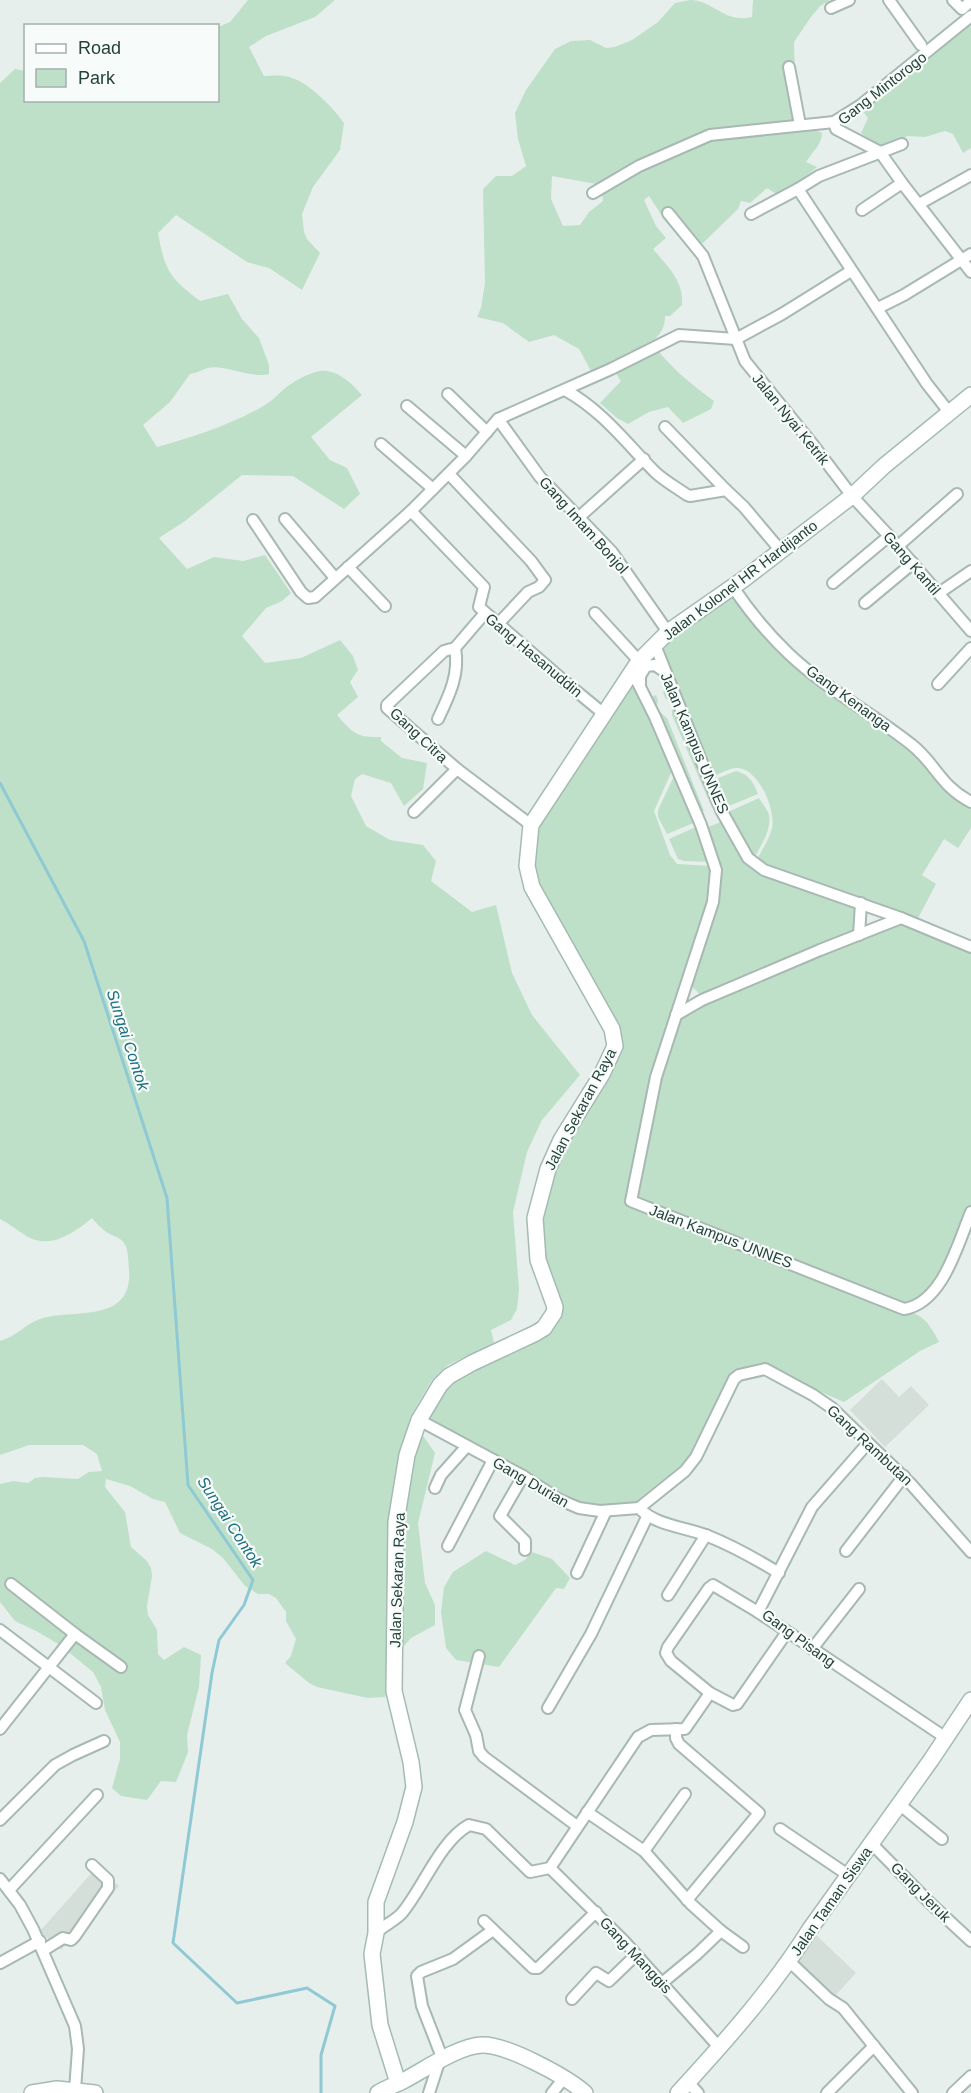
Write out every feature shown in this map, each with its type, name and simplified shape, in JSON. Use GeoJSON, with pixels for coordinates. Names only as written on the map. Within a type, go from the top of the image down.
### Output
{"type":"FeatureCollection","features":[{"type":"Feature","properties":{"kind":"main road","name":"Jalan Kolonel HR Hardijanto"},"geometry":{"type":"LineString","coordinates":[[527,866],[531,825],[604,714],[655,645],[668,632],[733,587],[852,496],[884,466],[971,395]]}},
{"type":"Feature","properties":{"kind":"main road","name":"Jalan Sekaran Raya"},"geometry":{"type":"LineString","coordinates":[[396,2088],[380,2025],[372,1954],[376,1933],[376,1902],[405,1822],[414,1787],[411,1762],[393,1691],[396,1522],[407,1455],[420,1420],[440,1385],[449,1376],[536,1333],[550,1320],[555,1307],[538,1260],[535,1235],[535,1218],[541,1190],[561,1140],[602,1074],[615,1046],[612,1029],[532,887],[527,866]]}},
{"type":"Feature","properties":{"kind":"main road","name":"Jalan Taman Siswa"},"geometry":{"type":"LineString","coordinates":[[688,2089],[718,2046],[789,1961],[970,1704]]}},
{"type":"Feature","properties":{"kind":"main road"},"geometry":{"type":"LineString","coordinates":[[378,2093],[396,2088],[441,2061],[468,2048],[481,2045],[508,2051],[564,2078],[585,2093]]}},
{"type":"Feature","properties":{"kind":"main road"},"geometry":{"type":"LineString","coordinates":[[32,2093],[57,2089],[95,2093]]}},
{"type":"Feature","properties":{"kind":"street"},"geometry":{"type":"LineString","coordinates":[[831,8],[849,0]]}},
{"type":"Feature","properties":{"kind":"street"},"geometry":{"type":"LineString","coordinates":[[889,0],[921,45]]}},
{"type":"Feature","properties":{"kind":"street"},"geometry":{"type":"LineString","coordinates":[[953,0],[962,9],[971,1]]}},
{"type":"Feature","properties":{"kind":"street","name":"Gang Mintorogo"},"geometry":{"type":"LineString","coordinates":[[971,16],[861,105],[834,122],[836,129],[880,152],[971,272]]}},
{"type":"Feature","properties":{"kind":"street"},"geometry":{"type":"LineString","coordinates":[[789,67],[800,125]]}},
{"type":"Feature","properties":{"kind":"street"},"geometry":{"type":"LineString","coordinates":[[593,193],[639,166],[710,135],[834,122]]}},
{"type":"Feature","properties":{"kind":"street"},"geometry":{"type":"LineString","coordinates":[[751,214],[801,194],[819,176],[902,144]]}},
{"type":"Feature","properties":{"kind":"street"},"geometry":{"type":"LineString","coordinates":[[919,204],[971,175]]}},
{"type":"Feature","properties":{"kind":"street"},"geometry":{"type":"LineString","coordinates":[[862,210],[902,183]]}},
{"type":"Feature","properties":{"kind":"street"},"geometry":{"type":"LineString","coordinates":[[801,194],[927,384],[949,412]]}},
{"type":"Feature","properties":{"kind":"street","name":"Jalan Nyai Ketrik"},"geometry":{"type":"LineString","coordinates":[[668,213],[703,256],[745,361],[852,496]]}},
{"type":"Feature","properties":{"kind":"street"},"geometry":{"type":"LineString","coordinates":[[878,308],[904,295],[971,254]]}},
{"type":"Feature","properties":{"kind":"street"},"geometry":{"type":"LineString","coordinates":[[253,520],[301,592],[308,597],[315,597],[434,489],[498,419],[565,390],[679,335],[735,339],[782,314],[851,271]]}},
{"type":"Feature","properties":{"kind":"street"},"geometry":{"type":"LineString","coordinates":[[565,390],[586,402],[599,413],[657,474],[690,496],[726,490]]}},
{"type":"Feature","properties":{"kind":"street"},"geometry":{"type":"LineString","coordinates":[[448,394],[487,432]]}},
{"type":"Feature","properties":{"kind":"street"},"geometry":{"type":"LineString","coordinates":[[407,406],[466,456]]}},
{"type":"Feature","properties":{"kind":"street","name":"Gang Imam Bonjol"},"geometry":{"type":"LineString","coordinates":[[498,419],[540,477],[612,552],[668,632]]}},
{"type":"Feature","properties":{"kind":"street"},"geometry":{"type":"LineString","coordinates":[[665,427],[749,513],[781,551]]}},
{"type":"Feature","properties":{"kind":"street"},"geometry":{"type":"LineString","coordinates":[[381,444],[434,489]]}},
{"type":"Feature","properties":{"kind":"street"},"geometry":{"type":"LineString","coordinates":[[578,518],[644,459]]}},
{"type":"Feature","properties":{"kind":"street"},"geometry":{"type":"LineString","coordinates":[[448,474],[531,561],[545,580],[539,587],[528,592],[498,624]]}},
{"type":"Feature","properties":{"kind":"street"},"geometry":{"type":"LineString","coordinates":[[898,546],[957,494]]}},
{"type":"Feature","properties":{"kind":"street","name":"Gang Kantil"},"geometry":{"type":"LineString","coordinates":[[852,496],[971,632]]}},
{"type":"Feature","properties":{"kind":"street","name":"Gang Hasanuddin"},"geometry":{"type":"LineString","coordinates":[[411,511],[484,587],[479,607],[604,714]]}},
{"type":"Feature","properties":{"kind":"street"},"geometry":{"type":"LineString","coordinates":[[285,519],[335,578]]}},
{"type":"Feature","properties":{"kind":"street"},"geometry":{"type":"LineString","coordinates":[[833,583],[889,536]]}},
{"type":"Feature","properties":{"kind":"street"},"geometry":{"type":"LineString","coordinates":[[865,603],[913,563]]}},
{"type":"Feature","properties":{"kind":"street"},"geometry":{"type":"LineString","coordinates":[[348,567],[385,606]]}},
{"type":"Feature","properties":{"kind":"street"},"geometry":{"type":"LineString","coordinates":[[939,593],[971,571]]}},
{"type":"Feature","properties":{"kind":"street","name":"Gang Kenanga"},"geometry":{"type":"LineString","coordinates":[[733,587],[759,621],[790,655],[913,746],[955,793],[971,802]]}},
{"type":"Feature","properties":{"kind":"street","name":"Gang Citra"},"geometry":{"type":"LineString","coordinates":[[485,613],[455,648],[444,651],[431,662],[387,707],[457,769],[531,825]]}},
{"type":"Feature","properties":{"kind":"street","name":"Jalan Kampus UNNES"},"geometry":{"type":"LineString","coordinates":[[596,613],[637,672],[701,825],[716,870],[713,902],[656,1077],[631,1201],[904,1309],[929,1297],[946,1273],[971,1212]]}},
{"type":"Feature","properties":{"kind":"street","name":"Jalan Kampus UNNES"},"geometry":{"type":"LineString","coordinates":[[655,645],[721,810],[748,858],[764,870],[902,918],[971,948]]}},
{"type":"Feature","properties":{"kind":"street"},"geometry":{"type":"LineString","coordinates":[[438,719],[451,691],[457,670],[455,648]]}},
{"type":"Feature","properties":{"kind":"street"},"geometry":{"type":"LineString","coordinates":[[938,684],[971,648]]}},
{"type":"Feature","properties":{"kind":"street"},"geometry":{"type":"LineString","coordinates":[[637,672],[640,676],[646,666],[655,666],[665,672]]}},
{"type":"Feature","properties":{"kind":"street"},"geometry":{"type":"LineString","coordinates":[[414,812],[457,769]]}},
{"type":"Feature","properties":{"kind":"street"},"geometry":{"type":"LineString","coordinates":[[859,935],[861,903]]}},
{"type":"Feature","properties":{"kind":"street"},"geometry":{"type":"LineString","coordinates":[[676,1015],[702,1000],[902,918]]}},
{"type":"Feature","properties":{"kind":"street"},"geometry":{"type":"LineString","coordinates":[[686,983],[702,1000]]}},
{"type":"Feature","properties":{"kind":"street","name":"Gang Rambutan"},"geometry":{"type":"LineString","coordinates":[[639,1508],[696,1458],[733,1381],[739,1375],[761,1369],[813,1395],[832,1408],[903,1476],[971,1552]]}},
{"type":"Feature","properties":{"kind":"street","name":"Gang Durian"},"geometry":{"type":"LineString","coordinates":[[420,1420],[523,1476],[560,1500],[589,1511],[639,1508]]}},
{"type":"Feature","properties":{"kind":"street","name":"Gang Pisang"},"geometry":{"type":"LineString","coordinates":[[868,1443],[812,1507],[758,1612],[946,1738]]}},
{"type":"Feature","properties":{"kind":"street"},"geometry":{"type":"LineString","coordinates":[[435,1488],[441,1475],[467,1446]]}},
{"type":"Feature","properties":{"kind":"street"},"geometry":{"type":"LineString","coordinates":[[448,1545],[494,1460]]}},
{"type":"Feature","properties":{"kind":"street"},"geometry":{"type":"LineString","coordinates":[[523,1476],[500,1516],[525,1540],[525,1550]]}},
{"type":"Feature","properties":{"kind":"street"},"geometry":{"type":"LineString","coordinates":[[846,1551],[903,1476]]}},
{"type":"Feature","properties":{"kind":"street"},"geometry":{"type":"LineString","coordinates":[[639,1508],[647,1517],[706,1534],[741,1550],[779,1573]]}},
{"type":"Feature","properties":{"kind":"street"},"geometry":{"type":"LineString","coordinates":[[577,1573],[606,1511]]}},
{"type":"Feature","properties":{"kind":"street"},"geometry":{"type":"LineString","coordinates":[[548,1708],[591,1634],[647,1517]]}},
{"type":"Feature","properties":{"kind":"street"},"geometry":{"type":"LineString","coordinates":[[668,1595],[706,1534]]}},
{"type":"Feature","properties":{"kind":"street"},"geometry":{"type":"LineString","coordinates":[[11,1584],[121,1667]]}},
{"type":"Feature","properties":{"kind":"street"},"geometry":{"type":"LineString","coordinates":[[758,1612],[713,1585],[709,1587],[666,1653],[670,1661],[710,1693],[734,1705],[737,1704],[787,1632]]}},
{"type":"Feature","properties":{"kind":"street"},"geometry":{"type":"LineString","coordinates":[[812,1649],[859,1589]]}},
{"type":"Feature","properties":{"kind":"street"},"geometry":{"type":"LineString","coordinates":[[0,1630],[96,1703]]}},
{"type":"Feature","properties":{"kind":"street"},"geometry":{"type":"LineString","coordinates":[[0,1729],[75,1634]]}},
{"type":"Feature","properties":{"kind":"street"},"geometry":{"type":"LineString","coordinates":[[478,1656],[465,1704],[466,1715],[476,1735],[478,1751],[577,1826]]}},
{"type":"Feature","properties":{"kind":"street"},"geometry":{"type":"LineString","coordinates":[[376,1933],[402,1913],[437,1859],[462,1829],[469,1825],[479,1826],[490,1832],[530,1872],[550,1868],[638,1737],[651,1730],[684,1729],[710,1693]]}},
{"type":"Feature","properties":{"kind":"street"},"geometry":{"type":"LineString","coordinates":[[676,1730],[676,1738],[680,1744],[759,1813],[687,1900]]}},
{"type":"Feature","properties":{"kind":"street"},"geometry":{"type":"LineString","coordinates":[[0,1820],[55,1765],[104,1741]]}},
{"type":"Feature","properties":{"kind":"street"},"geometry":{"type":"LineString","coordinates":[[644,1851],[685,1794]]}},
{"type":"Feature","properties":{"kind":"street"},"geometry":{"type":"LineString","coordinates":[[9,1890],[97,1795]]}},
{"type":"Feature","properties":{"kind":"street"},"geometry":{"type":"LineString","coordinates":[[899,1804],[942,1839]]}},
{"type":"Feature","properties":{"kind":"street"},"geometry":{"type":"LineString","coordinates":[[586,1812],[644,1851],[687,1900],[721,1932],[743,1947]]}},
{"type":"Feature","properties":{"kind":"street"},"geometry":{"type":"LineString","coordinates":[[780,1829],[848,1875]]}},
{"type":"Feature","properties":{"kind":"street","name":"Gang Jeruk"},"geometry":{"type":"LineString","coordinates":[[872,1843],[930,1903],[971,1941]]}},
{"type":"Feature","properties":{"kind":"street"},"geometry":{"type":"LineString","coordinates":[[0,1963],[63,1938],[71,1940],[75,1936],[108,1888],[108,1880],[92,1865]]}},
{"type":"Feature","properties":{"kind":"street","name":"Gang Manggis"},"geometry":{"type":"LineString","coordinates":[[550,1868],[596,1912],[718,2046]]}},
{"type":"Feature","properties":{"kind":"street"},"geometry":{"type":"LineString","coordinates":[[0,1879],[20,1905],[42,1946],[75,2026],[78,2049],[75,2090]]}},
{"type":"Feature","properties":{"kind":"street"},"geometry":{"type":"LineString","coordinates":[[484,1921],[533,1968],[538,1968],[596,1912]]}},
{"type":"Feature","properties":{"kind":"street"},"geometry":{"type":"LineString","coordinates":[[429,2093],[441,2061],[422,2006],[417,1976],[420,1972],[453,1959],[493,1930]]}},
{"type":"Feature","properties":{"kind":"street"},"geometry":{"type":"LineString","coordinates":[[662,1983],[721,1932]]}},
{"type":"Feature","properties":{"kind":"street"},"geometry":{"type":"LineString","coordinates":[[572,1998],[596,1973],[609,1981],[636,1955]]}},
{"type":"Feature","properties":{"kind":"street"},"geometry":{"type":"LineString","coordinates":[[789,1961],[829,1999],[843,2008],[912,2093]]}},
{"type":"Feature","properties":{"kind":"street"},"geometry":{"type":"LineString","coordinates":[[827,2093],[874,2046]]}},
{"type":"Feature","properties":{"kind":"street"},"geometry":{"type":"LineString","coordinates":[[953,2093],[971,2076]]}},
{"type":"Feature","properties":{"kind":"street"},"geometry":{"type":"LineString","coordinates":[[552,2093],[564,2078]]}},
{"type":"Feature","properties":{"kind":"shaded area"},"geometry":{"type":"Polygon","coordinates":[[[882,1379],[899,1397],[911,1386],[929,1405],[885,1447],[850,1410],[882,1379]]]}},
{"type":"Feature","properties":{"kind":"shaded area"},"geometry":{"type":"Polygon","coordinates":[[[97,1867],[119,1886],[61,1950],[40,1931],[97,1867]]]}},
{"type":"Feature","properties":{"kind":"shaded area"},"geometry":{"type":"Polygon","coordinates":[[[816,1935],[856,1973],[835,1996],[821,1990],[792,1961],[816,1935]]]}},
{"type":"Feature","properties":{"kind":"green space"},"geometry":{"type":"Polygon","coordinates":[[[248,0],[335,0],[315,17],[266,36],[249,47],[264,76],[284,76],[301,82],[325,101],[344,123],[340,150],[313,187],[302,214],[307,239],[320,253],[302,290],[269,268],[247,262],[176,215],[158,233],[163,256],[170,272],[181,286],[200,301],[228,294],[242,319],[259,338],[269,365],[269,374],[255,375],[214,367],[190,374],[170,402],[143,425],[157,447],[213,429],[253,412],[305,376],[320,371],[332,372],[349,382],[362,395],[311,437],[330,460],[347,468],[360,494],[344,509],[293,476],[242,475],[185,521],[159,538],[187,569],[214,557],[243,561],[265,555],[291,593],[282,601],[266,608],[242,636],[265,663],[301,658],[340,640],[353,656],[358,670],[350,682],[358,697],[337,715],[356,733],[366,737],[381,737],[381,741],[402,758],[427,763],[423,789],[404,806],[391,783],[362,774],[355,779],[351,796],[366,826],[390,840],[423,845],[436,861],[431,881],[472,912],[496,905],[512,973],[532,1015],[580,1075],[542,1120],[527,1152],[513,1212],[519,1289],[517,1309],[511,1320],[491,1330],[494,1343],[448,1365],[431,1381],[410,1417],[435,1453],[418,1523],[425,1583],[435,1605],[435,1625],[411,1638],[389,1663],[385,1697],[368,1698],[317,1687],[309,1683],[285,1663],[291,1656],[296,1639],[286,1621],[286,1612],[276,1598],[269,1594],[258,1594],[245,1586],[223,1558],[212,1549],[180,1533],[165,1502],[153,1499],[130,1486],[106,1479],[105,1487],[125,1512],[131,1547],[146,1560],[151,1568],[152,1576],[147,1606],[148,1615],[157,1630],[158,1654],[164,1660],[184,1647],[201,1655],[199,1687],[187,1735],[188,1752],[176,1782],[161,1781],[147,1800],[121,1796],[112,1788],[120,1759],[120,1742],[105,1710],[101,1687],[93,1672],[60,1645],[15,1621],[0,1602],[0,1484],[13,1481],[28,1483],[35,1478],[43,1477],[78,1479],[89,1472],[102,1471],[97,1454],[83,1445],[29,1445],[0,1455],[0,1341],[40,1319],[111,1307],[121,1299],[128,1287],[129,1270],[128,1253],[124,1243],[105,1231],[92,1218],[62,1238],[46,1241],[28,1237],[0,1219],[0,83],[15,69],[24,71],[24,102],[219,102],[219,27],[230,22],[248,0]]]}},
{"type":"Feature","properties":{"kind":"green space"},"geometry":{"type":"Polygon","coordinates":[[[753,0],[830,0],[820,6],[794,42],[796,110],[805,124],[822,133],[822,137],[806,162],[817,167],[781,197],[767,188],[750,203],[741,201],[738,209],[703,243],[688,246],[666,222],[649,196],[644,200],[656,226],[666,238],[653,249],[678,281],[682,296],[682,305],[670,316],[665,316],[662,330],[652,342],[672,367],[714,401],[711,409],[683,423],[668,407],[649,412],[628,424],[617,418],[600,403],[621,381],[609,363],[591,371],[579,349],[554,335],[529,342],[503,323],[477,317],[481,308],[485,283],[483,189],[496,176],[512,176],[526,166],[518,139],[515,113],[526,90],[555,49],[571,41],[590,40],[606,48],[615,47],[632,40],[658,22],[675,3],[698,1],[727,15],[743,18],[752,17],[753,0]],[[552,176],[551,199],[563,226],[580,225],[589,212],[603,201],[602,193],[596,184],[552,176]]]}},
{"type":"Feature","properties":{"kind":"green space"},"geometry":{"type":"Polygon","coordinates":[[[971,24],[971,148],[963,153],[953,134],[945,131],[925,137],[908,136],[885,145],[877,145],[861,133],[868,118],[862,110],[971,24]]]}},
{"type":"Feature","properties":{"kind":"green space"},"geometry":{"type":"Polygon","coordinates":[[[731,593],[793,662],[914,752],[947,792],[971,805],[971,828],[958,848],[944,839],[922,875],[936,884],[916,922],[756,862],[772,828],[769,802],[759,783],[746,770],[732,769],[712,777],[660,650],[662,643],[731,593]]]}},
{"type":"Feature","properties":{"kind":"green space"},"geometry":{"type":"Polygon","coordinates":[[[631,678],[674,766],[654,811],[670,855],[677,864],[712,866],[710,901],[653,1079],[628,1202],[903,1311],[916,1314],[929,1325],[939,1342],[920,1351],[844,1402],[757,1364],[731,1372],[690,1458],[635,1502],[600,1506],[565,1498],[425,1415],[449,1378],[556,1316],[543,1265],[539,1218],[550,1171],[618,1044],[536,885],[533,869],[535,826],[631,678]]]}},
{"type":"Feature","properties":{"kind":"green space"},"geometry":{"type":"Polygon","coordinates":[[[669,689],[717,806],[712,808],[672,715],[672,702],[665,698],[663,692],[669,689]]]}},
{"type":"Feature","properties":{"kind":"green space"},"geometry":{"type":"Polygon","coordinates":[[[656,695],[658,701],[656,709],[667,718],[704,811],[699,813],[649,698],[656,695]]]}},
{"type":"Feature","properties":{"kind":"green space"},"geometry":{"type":"Polygon","coordinates":[[[736,771],[750,780],[758,794],[724,808],[713,780],[736,771]]]}},
{"type":"Feature","properties":{"kind":"green space"},"geometry":{"type":"Polygon","coordinates":[[[676,772],[696,822],[667,834],[658,817],[658,810],[676,772]]]}},
{"type":"Feature","properties":{"kind":"green space"},"geometry":{"type":"Polygon","coordinates":[[[759,798],[769,815],[769,827],[753,860],[726,813],[759,798]]]}},
{"type":"Feature","properties":{"kind":"green space"},"geometry":{"type":"Polygon","coordinates":[[[723,821],[742,855],[858,905],[857,933],[703,997],[688,983],[716,900],[706,828],[723,821]]]}},
{"type":"Feature","properties":{"kind":"green space"},"geometry":{"type":"Polygon","coordinates":[[[698,826],[711,862],[678,859],[669,839],[698,826]]]}},
{"type":"Feature","properties":{"kind":"green space"},"geometry":{"type":"Polygon","coordinates":[[[901,921],[971,950],[971,1205],[943,1272],[928,1294],[905,1305],[750,1240],[635,1198],[659,1078],[677,1016],[702,1001],[901,921]]]}},
{"type":"Feature","properties":{"kind":"green space"},"geometry":{"type":"Polygon","coordinates":[[[486,1551],[515,1565],[525,1560],[532,1552],[552,1559],[570,1578],[564,1589],[556,1588],[499,1667],[456,1660],[446,1648],[441,1612],[444,1587],[453,1572],[486,1551]]]}},
{"type":"Feature","properties":{"kind":"waterway","name":"Sungai Contok"},"geometry":{"type":"LineString","coordinates":[[0,783],[84,941],[167,1198],[188,1485],[253,1580],[244,1605],[219,1640],[212,1673],[173,1943],[237,2003],[307,1988],[335,2006],[321,2055],[321,2093]]}}]}
